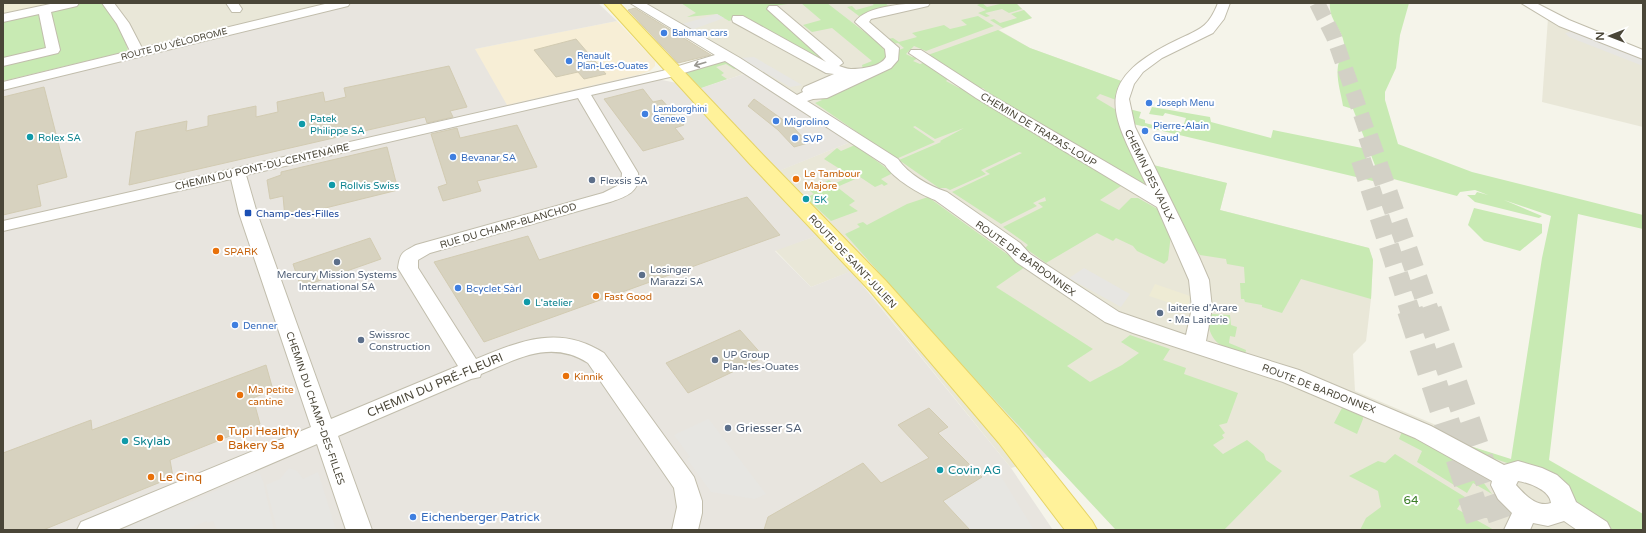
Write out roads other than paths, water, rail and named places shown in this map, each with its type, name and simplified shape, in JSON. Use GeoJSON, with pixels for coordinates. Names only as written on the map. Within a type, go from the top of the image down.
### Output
{"type":"FeatureCollection","features":[{"type":"Feature","properties":{"kind":"main road","name":"ROUTE DE SAINT-JULIEN"},"geometry":{"type":"LineString","coordinates":[[611,3],[878,286],[1009,436],[1076,524]]}},
{"type":"Feature","properties":{"kind":"street"},"geometry":{"type":"LineString","coordinates":[[3,18],[73,3]]}},
{"type":"Feature","properties":{"kind":"street"},"geometry":{"type":"LineString","coordinates":[[108,3],[123,22],[138,52]]}},
{"type":"Feature","properties":{"kind":"street","name":"ROUTE DU VÉLODROME"},"geometry":{"type":"LineString","coordinates":[[3,86],[344,3]]}},
{"type":"Feature","properties":{"kind":"street","name":"ROUTE DE BARDONNEX"},"geometry":{"type":"LineString","coordinates":[[636,3],[726,56],[806,95],[892,162],[896,170],[929,192],[941,196],[1013,247],[1023,258],[1112,318],[1291,376],[1376,410],[1423,432],[1505,477]]}},
{"type":"Feature","properties":{"kind":"street"},"geometry":{"type":"LineString","coordinates":[[806,95],[822,95],[888,64],[892,59],[892,48],[861,22],[867,16],[924,3]]}},
{"type":"Feature","properties":{"kind":"street","name":"CHEMIN DES VAULX"},"geometry":{"type":"LineString","coordinates":[[1195,344],[1202,308],[1199,280],[1190,257],[1127,127],[1122,105],[1124,90],[1130,78],[1157,55],[1208,30],[1218,19],[1224,3]]}},
{"type":"Feature","properties":{"kind":"street"},"geometry":{"type":"LineString","coordinates":[[1527,3],[1570,25],[1643,55]]}},
{"type":"Feature","properties":{"kind":"street"},"geometry":{"type":"LineString","coordinates":[[3,62],[53,50],[44,9]]}},
{"type":"Feature","properties":{"kind":"street"},"geometry":{"type":"LineString","coordinates":[[773,9],[843,69],[845,73]]}},
{"type":"Feature","properties":{"kind":"street"},"geometry":{"type":"LineString","coordinates":[[738,19],[831,70],[845,73],[875,70]]}},
{"type":"Feature","properties":{"kind":"street"},"geometry":{"type":"LineString","coordinates":[[775,39],[798,30]]}},
{"type":"Feature","properties":{"kind":"street","name":"CHEMIN DE TRAPAS-LOUP"},"geometry":{"type":"LineString","coordinates":[[916,53],[981,95],[1163,202]]}},
{"type":"Feature","properties":{"kind":"street"},"geometry":{"type":"LineString","coordinates":[[668,65],[726,56]]}},
{"type":"Feature","properties":{"kind":"street","name":"CHEMIN DU PONT-DU-CENTENAIRE"},"geometry":{"type":"LineString","coordinates":[[3,226],[638,80],[668,65]]}},
{"type":"Feature","properties":{"kind":"street"},"geometry":{"type":"LineString","coordinates":[[806,95],[845,73]]}},
{"type":"Feature","properties":{"kind":"street","name":"RUE DU CHAMP-BLANCHOD"},"geometry":{"type":"LineString","coordinates":[[472,370],[408,268],[409,257],[423,249],[604,198],[625,190],[632,179],[630,173],[582,93]]}},
{"type":"Feature","properties":{"kind":"street","name":"CHEMIN DU CHAMP-DES-FILLES"},"geometry":{"type":"LineString","coordinates":[[237,171],[248,213],[359,530]]}},
{"type":"Feature","properties":{"kind":"street","name":"CHEMIN DU PRÉ-FLEURI"},"geometry":{"type":"LineString","coordinates":[[90,530],[518,350],[538,345],[568,345],[589,353],[605,369],[685,484],[691,503],[685,530]]}},
{"type":"Feature","properties":{"kind":"street"},"geometry":{"type":"LineString","coordinates":[[1512,472],[1518,472],[1541,478],[1555,487],[1564,501],[1564,508],[1559,514],[1522,520],[1503,484],[1505,477],[1512,472]]}},
{"type":"Feature","properties":{"kind":"street"},"geometry":{"type":"LineString","coordinates":[[1564,508],[1598,530]]}},
{"type":"Feature","properties":{"kind":"tunnel"},"geometry":{"type":"LineString","coordinates":[[1317,3],[1334,37],[1369,137]]}},
{"type":"Feature","properties":{"kind":"tunnel"},"geometry":{"type":"LineString","coordinates":[[1368,136],[1429,311]]}},
{"type":"Feature","properties":{"kind":"tunnel"},"geometry":{"type":"LineString","coordinates":[[1361,160],[1410,311]]}},
{"type":"Feature","properties":{"kind":"tunnel"},"geometry":{"type":"LineString","coordinates":[[1410,310],[1482,530]]}},
{"type":"Feature","properties":{"kind":"tunnel"},"geometry":{"type":"LineString","coordinates":[[1429,310],[1505,530]]}},
{"type":"Feature","properties":{"kind":"place","name":"Bahman cars"},"geometry":{"type":"Point","coordinates":[664,33]}},
{"type":"Feature","properties":{"kind":"place","name":"Renault Plan-Les-Ouates"},"geometry":{"type":"Point","coordinates":[569,61]}},
{"type":"Feature","properties":{"kind":"place","name":"Joseph Menu"},"geometry":{"type":"Point","coordinates":[1149,103]}},
{"type":"Feature","properties":{"kind":"place","name":"Lamborghini Geneve"},"geometry":{"type":"Point","coordinates":[645,114]}},
{"type":"Feature","properties":{"kind":"place","name":"Migrolino"},"geometry":{"type":"Point","coordinates":[776,121]}},
{"type":"Feature","properties":{"kind":"place","name":"Patek Philippe SA"},"geometry":{"type":"Point","coordinates":[302,124]}},
{"type":"Feature","properties":{"kind":"place","name":"Pierre-Alain Gaud"},"geometry":{"type":"Point","coordinates":[1145,131]}},
{"type":"Feature","properties":{"kind":"place","name":"Rolex SA"},"geometry":{"type":"Point","coordinates":[30,137]}},
{"type":"Feature","properties":{"kind":"place","name":"SVP"},"geometry":{"type":"Point","coordinates":[795,138]}},
{"type":"Feature","properties":{"kind":"place","name":"Bevanar SA"},"geometry":{"type":"Point","coordinates":[453,157]}},
{"type":"Feature","properties":{"kind":"place","name":"Le Tambour Majore"},"geometry":{"type":"Point","coordinates":[796,179]}},
{"type":"Feature","properties":{"kind":"place","name":"Flexsis SA"},"geometry":{"type":"Point","coordinates":[592,180]}},
{"type":"Feature","properties":{"kind":"place","name":"Rollvis Swiss"},"geometry":{"type":"Point","coordinates":[332,185]}},
{"type":"Feature","properties":{"kind":"place","name":"5K"},"geometry":{"type":"Point","coordinates":[806,199]}},
{"type":"Feature","properties":{"kind":"place","name":"Champ-des-Filles"},"geometry":{"type":"Point","coordinates":[248,213]}},
{"type":"Feature","properties":{"kind":"place","name":"SPARK"},"geometry":{"type":"Point","coordinates":[216,251]}},
{"type":"Feature","properties":{"kind":"place","name":"Mercury Mission Systems International SA"},"geometry":{"type":"Point","coordinates":[337,262]}},
{"type":"Feature","properties":{"kind":"place","name":"Losinger Marazzi SA"},"geometry":{"type":"Point","coordinates":[642,275]}},
{"type":"Feature","properties":{"kind":"place","name":"Bcyclet Sàrl"},"geometry":{"type":"Point","coordinates":[458,288]}},
{"type":"Feature","properties":{"kind":"place","name":"Fast Good"},"geometry":{"type":"Point","coordinates":[596,296]}},
{"type":"Feature","properties":{"kind":"place","name":"L'atelier"},"geometry":{"type":"Point","coordinates":[527,302]}},
{"type":"Feature","properties":{"kind":"place","name":"laiterie d'Arare - Ma Laiterie"},"geometry":{"type":"Point","coordinates":[1160,313]}},
{"type":"Feature","properties":{"kind":"place","name":"Denner"},"geometry":{"type":"Point","coordinates":[235,325]}},
{"type":"Feature","properties":{"kind":"place","name":"Swissroc Construction"},"geometry":{"type":"Point","coordinates":[361,340]}},
{"type":"Feature","properties":{"kind":"place","name":"UP Group Plan-les-Ouates"},"geometry":{"type":"Point","coordinates":[715,360]}},
{"type":"Feature","properties":{"kind":"place","name":"Kinnik"},"geometry":{"type":"Point","coordinates":[566,376]}},
{"type":"Feature","properties":{"kind":"place","name":"Ma petite cantine"},"geometry":{"type":"Point","coordinates":[240,395]}},
{"type":"Feature","properties":{"kind":"place","name":"Griesser SA"},"geometry":{"type":"Point","coordinates":[728,428]}},
{"type":"Feature","properties":{"kind":"place","name":"Tupi Healthy Bakery Sa"},"geometry":{"type":"Point","coordinates":[220,438]}},
{"type":"Feature","properties":{"kind":"place","name":"Skylab"},"geometry":{"type":"Point","coordinates":[125,441]}},
{"type":"Feature","properties":{"kind":"place","name":"Covin AG"},"geometry":{"type":"Point","coordinates":[940,470]}},
{"type":"Feature","properties":{"kind":"place","name":"Le Cinq"},"geometry":{"type":"Point","coordinates":[151,477]}},
{"type":"Feature","properties":{"kind":"place","name":"Eichenberger Patrick"},"geometry":{"type":"Point","coordinates":[413,517]}},
{"type":"Feature","properties":{"kind":"park label","name":"64"},"geometry":{"type":"Point","coordinates":[1411,500]}}]}
